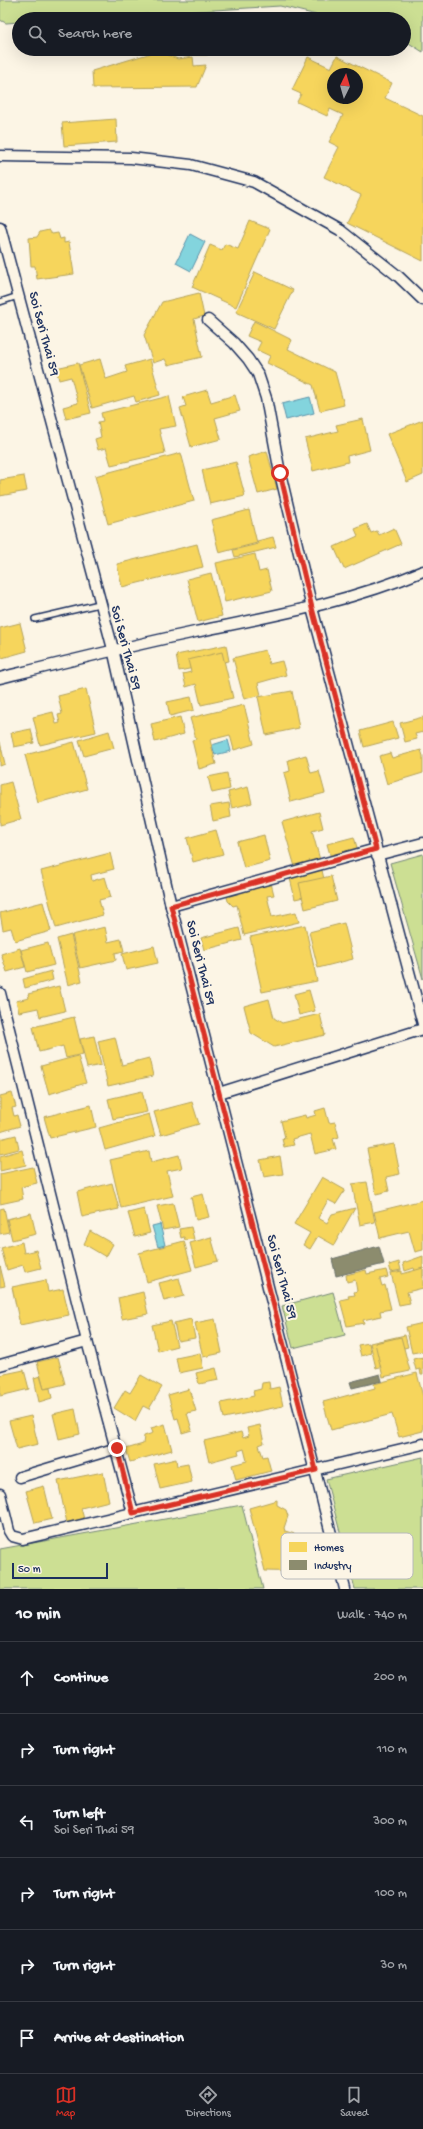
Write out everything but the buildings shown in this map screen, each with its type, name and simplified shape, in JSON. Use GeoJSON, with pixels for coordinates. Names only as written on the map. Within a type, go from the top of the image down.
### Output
{"type":"FeatureCollection","features":[{"type":"Feature","properties":{"kind":"street"},"geometry":{"type":"LineString","coordinates":[[0,156],[131,158],[191,165],[254,182],[340,230],[398,276],[423,300]]}},
{"type":"Feature","properties":{"kind":"street","name":"Soi Seri Thai 59"},"geometry":{"type":"LineString","coordinates":[[0,227],[99,604],[113,649],[171,906],[331,1533]]}},
{"type":"Feature","properties":{"kind":"street"},"geometry":{"type":"LineString","coordinates":[[208,320],[234,343],[258,374],[266,398],[280,473],[312,608],[423,1024]]}},
{"type":"Feature","properties":{"kind":"street"},"geometry":{"type":"LineString","coordinates":[[0,678],[113,649],[312,608],[406,578],[423,571]]}},
{"type":"Feature","properties":{"kind":"street"},"geometry":{"type":"LineString","coordinates":[[171,906],[377,852],[423,843]]}},
{"type":"Feature","properties":{"kind":"street"},"geometry":{"type":"LineString","coordinates":[[0,993],[87,1341],[117,1448],[133,1513]]}},
{"type":"Feature","properties":{"kind":"street"},"geometry":{"type":"LineString","coordinates":[[219,1092],[423,1029]]}},
{"type":"Feature","properties":{"kind":"street"},"geometry":{"type":"LineString","coordinates":[[0,1365],[87,1341]]}},
{"type":"Feature","properties":{"kind":"street"},"geometry":{"type":"LineString","coordinates":[[0,1494],[9,1531],[12,1536],[23,1539],[423,1444]]}},
{"type":"Feature","properties":{"kind":"street"},"geometry":{"type":"LineString","coordinates":[[20,1477],[117,1448]]}},
{"type":"Feature","properties":{"kind":"street","name":"Soi Seri Thai 59"},"geometry":{"type":"LineString","coordinates":[[343,1579],[345,1589]]}},
{"type":"Feature","properties":{"kind":"lane"},"geometry":{"type":"LineString","coordinates":[[0,302],[18,296]]}},
{"type":"Feature","properties":{"kind":"lane"},"geometry":{"type":"LineString","coordinates":[[35,619],[99,604]]}},
{"type":"Feature","properties":{"kind":"green space"},"geometry":{"type":"Polygon","coordinates":[[[0,0],[423,0],[423,52],[411,44],[411,12],[304,12],[280,6],[183,12],[12,12],[12,23],[6,23],[0,20],[0,0]]]}},
{"type":"Feature","properties":{"kind":"green space"},"geometry":{"type":"Polygon","coordinates":[[[423,854],[423,979],[390,863],[423,854]]]}},
{"type":"Feature","properties":{"kind":"green space"},"geometry":{"type":"Polygon","coordinates":[[[333,1292],[345,1335],[293,1348],[282,1306],[333,1292]]]}},
{"type":"Feature","properties":{"kind":"green space"},"geometry":{"type":"Polygon","coordinates":[[[423,1457],[423,1589],[355,1589],[352,1579],[413,1579],[413,1533],[340,1533],[326,1479],[423,1457]]]}},
{"type":"Feature","properties":{"kind":"green space"},"geometry":{"type":"Polygon","coordinates":[[[242,1505],[263,1589],[0,1589],[0,1549],[242,1505]]]}},
{"type":"Feature","properties":{"kind":"water"},"geometry":{"type":"Polygon","coordinates":[[[190,234],[205,242],[191,271],[176,263],[190,234]]]}},
{"type":"Feature","properties":{"kind":"water"},"geometry":{"type":"Polygon","coordinates":[[[310,397],[314,413],[286,420],[282,404],[310,397]]]}},
{"type":"Feature","properties":{"kind":"water"},"geometry":{"type":"Polygon","coordinates":[[[228,740],[231,751],[215,755],[212,745],[228,740]]]}},
{"type":"Feature","properties":{"kind":"water"},"geometry":{"type":"Polygon","coordinates":[[[160,1224],[165,1245],[158,1247],[152,1226],[160,1224]]]}},
{"type":"Feature","properties":{"kind":"route"},"geometry":{"type":"LineString","coordinates":[[117,1448],[133,1513],[316,1470],[171,906],[376,849],[312,608],[280,473]]}}]}
